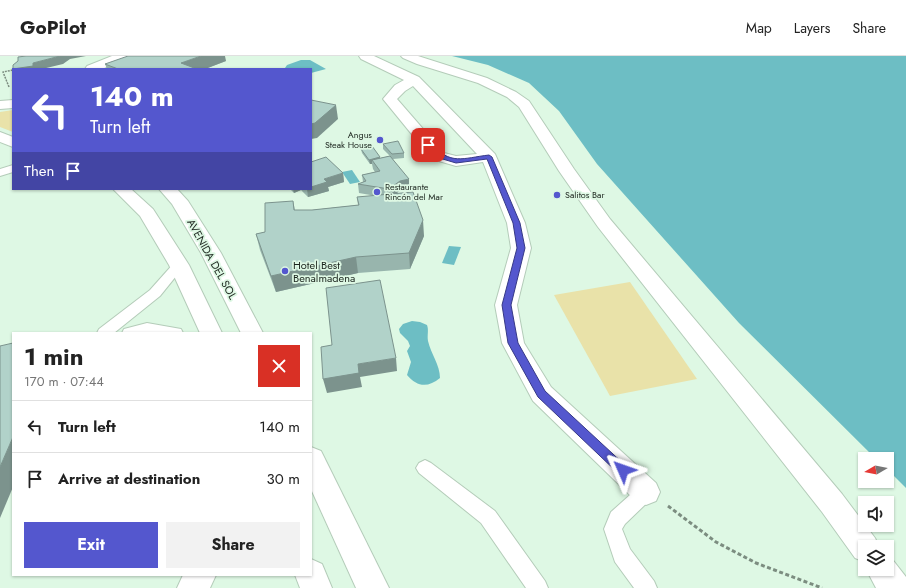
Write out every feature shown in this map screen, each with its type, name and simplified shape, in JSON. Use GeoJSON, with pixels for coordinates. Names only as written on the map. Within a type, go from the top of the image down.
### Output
{"type":"FeatureCollection","features":[{"type":"Feature","properties":{"kind":"street"},"geometry":{"type":"LineString","coordinates":[[93,68],[122,56]]}},
{"type":"Feature","properties":{"kind":"street"},"geometry":{"type":"LineString","coordinates":[[365,56],[414,80],[489,157],[516,223],[521,248],[506,305],[513,343],[542,394],[646,492]]}},
{"type":"Feature","properties":{"kind":"street"},"geometry":{"type":"LineString","coordinates":[[407,56],[480,79],[515,96],[524,104],[567,171],[604,223],[827,497],[859,540]]}},
{"type":"Feature","properties":{"kind":"street"},"geometry":{"type":"LineString","coordinates":[[414,80],[400,88],[390,99],[438,156],[456,161],[489,157]]}},
{"type":"Feature","properties":{"kind":"street"},"geometry":{"type":"LineString","coordinates":[[0,138],[12,142]]}},
{"type":"Feature","properties":{"kind":"street"},"geometry":{"type":"LineString","coordinates":[[122,190],[147,213],[179,265],[211,332]]}},
{"type":"Feature","properties":{"kind":"street","name":"AVENIDA DEL SOL"},"geometry":{"type":"LineString","coordinates":[[167,190],[179,201],[211,253],[251,332]]}},
{"type":"Feature","properties":{"kind":"street"},"geometry":{"type":"LineString","coordinates":[[201,309],[206,332]]}},
{"type":"Feature","properties":{"kind":"street"},"geometry":{"type":"LineString","coordinates":[[312,462],[373,588]]}},
{"type":"Feature","properties":{"kind":"street"},"geometry":{"type":"LineString","coordinates":[[193,588],[199,576]]}},
{"type":"Feature","properties":{"kind":"street"},"geometry":{"type":"LineString","coordinates":[[311,576],[316,588]]}},
{"type":"Feature","properties":{"kind":"street"},"geometry":{"type":"LineString","coordinates":[[886,576],[895,588]]}},
{"type":"Feature","properties":{"kind":"lane"},"geometry":{"type":"LineString","coordinates":[[0,173],[12,168]]}},
{"type":"Feature","properties":{"kind":"lane"},"geometry":{"type":"LineString","coordinates":[[105,332],[155,293],[179,265]]}},
{"type":"Feature","properties":{"kind":"lane"},"geometry":{"type":"LineString","coordinates":[[133,332],[147,328],[170,332]]}},
{"type":"Feature","properties":{"kind":"lane"},"geometry":{"type":"LineString","coordinates":[[425,468],[488,517],[538,588]]}},
{"type":"Feature","properties":{"kind":"lane"},"geometry":{"type":"LineString","coordinates":[[646,492],[618,518],[613,529],[622,555],[647,588]]}},
{"type":"Feature","properties":{"kind":"path"},"geometry":{"type":"LineString","coordinates":[[9,101],[3,72],[12,70]]}},
{"type":"Feature","properties":{"kind":"path"},"geometry":{"type":"LineString","coordinates":[[646,492],[716,542],[756,563],[822,588]]}},
{"type":"Feature","properties":{"kind":"shaded area"},"geometry":{"type":"Polygon","coordinates":[[[12,110],[12,132],[0,127],[0,112],[12,110]]]}},
{"type":"Feature","properties":{"kind":"shaded area"},"geometry":{"type":"Polygon","coordinates":[[[630,282],[697,379],[610,396],[554,295],[630,282]]]}},
{"type":"Feature","properties":{"kind":"water"},"geometry":{"type":"Polygon","coordinates":[[[452,56],[906,56],[906,488],[894,476],[894,452],[869,452],[739,323],[597,164],[559,111],[529,83],[488,65],[452,56]]]}},
{"type":"Feature","properties":{"kind":"water"},"geometry":{"type":"Polygon","coordinates":[[[301,60],[310,60],[326,69],[312,73],[312,68],[285,68],[287,65],[301,60]]]}},
{"type":"Feature","properties":{"kind":"water"},"geometry":{"type":"Polygon","coordinates":[[[352,170],[360,182],[350,184],[342,172],[352,170]]]}},
{"type":"Feature","properties":{"kind":"water"},"geometry":{"type":"Polygon","coordinates":[[[449,246],[461,247],[454,265],[442,263],[449,246]]]}},
{"type":"Feature","properties":{"kind":"water"},"geometry":{"type":"Polygon","coordinates":[[[412,321],[427,325],[428,341],[440,373],[440,378],[427,385],[415,382],[407,375],[411,362],[407,351],[410,346],[408,341],[400,333],[399,329],[403,324],[412,321]]]}},
{"type":"Feature","properties":{"kind":"building"},"geometry":{"type":"Polygon","coordinates":[[[60,56],[33,63],[33,66],[13,68],[13,65],[18,61],[18,57],[60,56]]]}},
{"type":"Feature","properties":{"kind":"building"},"geometry":{"type":"Polygon","coordinates":[[[128,56],[201,56],[181,63],[194,68],[115,68],[105,64],[128,56]]]}},
{"type":"Feature","properties":{"kind":"building"},"geometry":{"type":"Polygon","coordinates":[[[312,100],[336,105],[315,123],[312,124],[312,100]]]}},
{"type":"Feature","properties":{"kind":"building"},"geometry":{"type":"Polygon","coordinates":[[[398,141],[404,153],[392,154],[383,144],[398,141]]]}},
{"type":"Feature","properties":{"kind":"building"},"geometry":{"type":"Polygon","coordinates":[[[372,146],[380,157],[369,160],[361,149],[372,146]]]}},
{"type":"Feature","properties":{"kind":"building"},"geometry":{"type":"Polygon","coordinates":[[[390,156],[409,179],[400,181],[389,189],[358,184],[366,181],[362,175],[380,171],[372,160],[390,156]]]}},
{"type":"Feature","properties":{"kind":"building"},"geometry":{"type":"Polygon","coordinates":[[[326,157],[343,173],[324,179],[327,182],[312,187],[312,162],[326,157]]]}},
{"type":"Feature","properties":{"kind":"building"},"geometry":{"type":"Polygon","coordinates":[[[413,192],[423,220],[409,253],[356,257],[271,276],[256,234],[265,232],[265,203],[293,201],[294,210],[312,210],[359,205],[357,197],[413,192]]]}},
{"type":"Feature","properties":{"kind":"building"},"geometry":{"type":"Polygon","coordinates":[[[380,280],[396,358],[358,364],[359,373],[323,379],[321,347],[332,345],[326,288],[380,280]]]}},
{"type":"Feature","properties":{"kind":"building"},"geometry":{"type":"Polygon","coordinates":[[[12,343],[12,439],[0,467],[0,346],[12,343]]]}},
{"type":"Feature","properties":{"kind":"place","name":"Angus Steak House"},"geometry":{"type":"Point","coordinates":[380,140]}},
{"type":"Feature","properties":{"kind":"place","name":"Restaurante Rincón del Mar"},"geometry":{"type":"Point","coordinates":[377,192]}},
{"type":"Feature","properties":{"kind":"place","name":"Salitos Bar"},"geometry":{"type":"Point","coordinates":[557,195]}},
{"type":"Feature","properties":{"kind":"place","name":"Hotel Best Benalmadena"},"geometry":{"type":"Point","coordinates":[285,271]}},
{"type":"Feature","properties":{"kind":"route"},"geometry":{"type":"LineString","coordinates":[[428,145],[438,156],[456,161],[489,157],[516,223],[521,248],[506,305],[513,343],[542,394],[623,470]]}}]}
